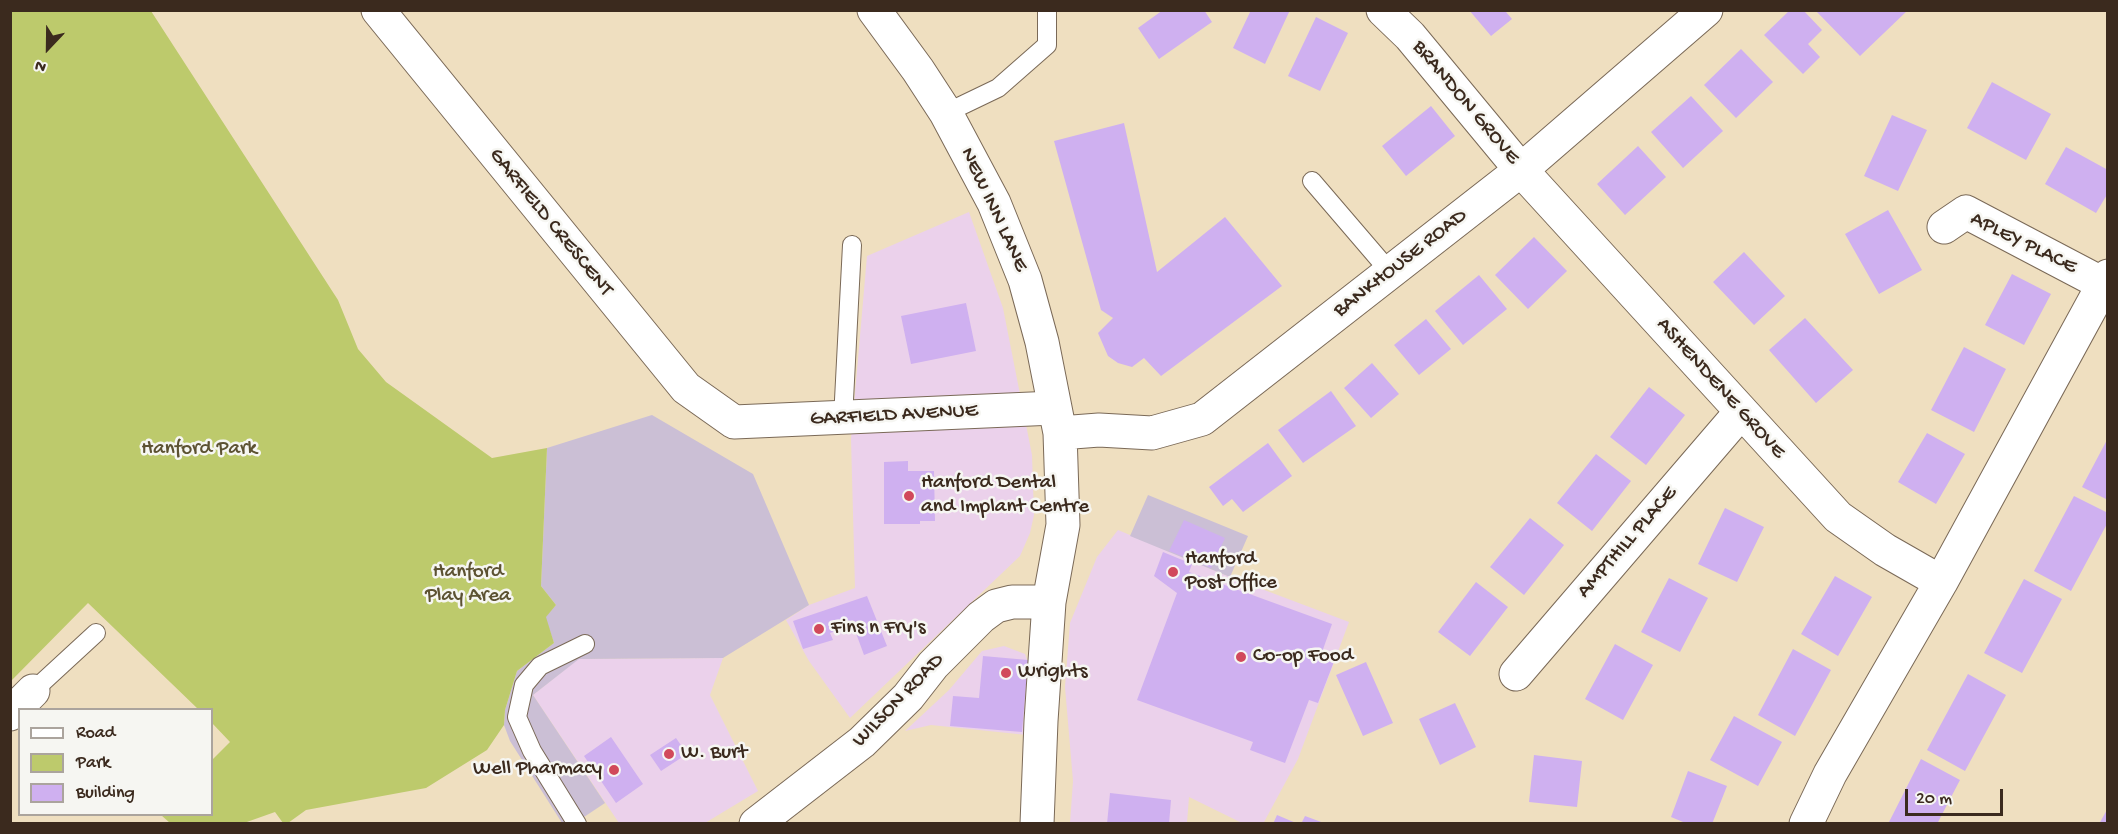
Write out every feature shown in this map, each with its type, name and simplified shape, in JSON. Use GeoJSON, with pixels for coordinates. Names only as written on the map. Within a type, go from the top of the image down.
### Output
{"type":"FeatureCollection","features":[{"type":"Feature","properties":{"kind":"street","name":"GARFIELD CRESCENT"},"geometry":{"type":"LineString","coordinates":[[378,10],[686,388],[734,422]]}},
{"type":"Feature","properties":{"kind":"street","name":"NEW INN LANE"},"geometry":{"type":"LineString","coordinates":[[874,10],[918,70],[946,114],[994,203],[1025,280],[1042,342],[1057,420],[1063,525],[1049,602],[1037,824]]}},
{"type":"Feature","properties":{"kind":"street","name":"BRANDON GROVE"},"geometry":{"type":"LineString","coordinates":[[1383,10],[1410,36],[1521,170]]}},
{"type":"Feature","properties":{"kind":"street","name":"BANKHOUSE ROAD"},"geometry":{"type":"LineString","coordinates":[[1057,420],[1099,430],[1152,433],[1202,418],[1521,170],[1706,10]]}},
{"type":"Feature","properties":{"kind":"street","name":"ASHENDENE GROVE"},"geometry":{"type":"LineString","coordinates":[[1521,170],[1838,517],[1885,550],[1941,582]]}},
{"type":"Feature","properties":{"kind":"street","name":"APLEY PLACE"},"geometry":{"type":"LineString","coordinates":[[1958,208],[2105,280]]}},
{"type":"Feature","properties":{"kind":"street"},"geometry":{"type":"LineString","coordinates":[[1806,824],[1830,774],[1941,582],[2105,280]]}},
{"type":"Feature","properties":{"kind":"street","name":"AMPTHILL PLACE"},"geometry":{"type":"LineString","coordinates":[[1516,674],[1741,412]]}},
{"type":"Feature","properties":{"kind":"street","name":"GARFIELD AVENUE"},"geometry":{"type":"LineString","coordinates":[[734,422],[843,419],[1057,420]]}},
{"type":"Feature","properties":{"kind":"street","name":"WILSON ROAD"},"geometry":{"type":"LineString","coordinates":[[756,824],[862,742],[908,697],[933,665],[981,617],[996,606],[1012,602],[1049,602]]}},
{"type":"Feature","properties":{"kind":"street"},"geometry":{"type":"LineString","coordinates":[[10,714],[33,691]]}},
{"type":"Feature","properties":{"kind":"lane"},"geometry":{"type":"LineString","coordinates":[[946,114],[998,88],[1047,45],[1047,10]]}},
{"type":"Feature","properties":{"kind":"lane"},"geometry":{"type":"LineString","coordinates":[[1312,181],[1390,273]]}},
{"type":"Feature","properties":{"kind":"lane"},"geometry":{"type":"LineString","coordinates":[[843,419],[852,245]]}},
{"type":"Feature","properties":{"kind":"lane"},"geometry":{"type":"LineString","coordinates":[[33,691],[96,633]]}},
{"type":"Feature","properties":{"kind":"lane"},"geometry":{"type":"LineString","coordinates":[[577,824],[532,751],[517,717],[524,685],[540,666],[585,644]]}},
{"type":"Feature","properties":{"kind":"shaded area"},"geometry":{"type":"Polygon","coordinates":[[[969,212],[1003,308],[1032,455],[1034,515],[1030,533],[1020,556],[850,718],[809,661],[786,620],[809,605],[855,588],[851,439],[867,256],[969,212]]]}},
{"type":"Feature","properties":{"kind":"shaded area"},"geometry":{"type":"Polygon","coordinates":[[[652,415],[753,474],[809,605],[723,658],[579,659],[533,695],[605,803],[575,823],[562,823],[510,741],[504,725],[505,710],[517,671],[554,643],[545,617],[556,605],[541,586],[547,448],[652,415]]]}},
{"type":"Feature","properties":{"kind":"shaded area"},"geometry":{"type":"Polygon","coordinates":[[[1148,495],[1248,536],[1230,577],[1130,536],[1148,495]]]}},
{"type":"Feature","properties":{"kind":"shaded area"},"geometry":{"type":"Polygon","coordinates":[[[1118,530],[1230,577],[1349,622],[1298,759],[1263,824],[1242,823],[1189,797],[1187,823],[1070,823],[1073,781],[1065,687],[1070,623],[1097,557],[1118,530]]]}},
{"type":"Feature","properties":{"kind":"shaded area"},"geometry":{"type":"Polygon","coordinates":[[[1004,646],[1025,654],[1031,671],[1027,735],[931,725],[905,731],[949,690],[982,651],[1004,646]]]}},
{"type":"Feature","properties":{"kind":"shaded area"},"geometry":{"type":"Polygon","coordinates":[[[723,658],[710,695],[758,791],[705,823],[619,823],[533,695],[578,659],[723,658]]]}},
{"type":"Feature","properties":{"kind":"green space","name":"Hanford Park"},"geometry":{"type":"Polygon","coordinates":[[[11,10],[151,11],[338,300],[358,349],[386,382],[492,458],[547,448],[541,586],[556,605],[546,617],[554,643],[517,671],[505,710],[504,725],[487,750],[426,788],[306,810],[288,823],[283,823],[275,812],[244,823],[170,823],[162,816],[213,816],[213,759],[230,742],[213,724],[213,708],[197,708],[88,603],[11,681],[11,10]]]}},
{"type":"Feature","properties":{"kind":"building"},"geometry":{"type":"Polygon","coordinates":[[[1163,10],[1204,10],[1212,22],[1159,59],[1138,28],[1163,10]]]}},
{"type":"Feature","properties":{"kind":"building"},"geometry":{"type":"Polygon","coordinates":[[[1251,10],[1290,10],[1265,64],[1233,48],[1251,10]]]}},
{"type":"Feature","properties":{"kind":"building"},"geometry":{"type":"Polygon","coordinates":[[[1469,10],[1508,10],[1506,12],[1512,19],[1491,36],[1469,10]]]}},
{"type":"Feature","properties":{"kind":"building"},"geometry":{"type":"Polygon","coordinates":[[[1790,10],[1803,10],[1822,30],[1808,44],[1820,57],[1803,74],[1764,35],[1790,10]]]}},
{"type":"Feature","properties":{"kind":"building"},"geometry":{"type":"Polygon","coordinates":[[[1815,10],[1908,10],[1860,56],[1815,10]]]}},
{"type":"Feature","properties":{"kind":"building"},"geometry":{"type":"Polygon","coordinates":[[[1316,17],[1348,33],[1320,91],[1288,76],[1316,17]]]}},
{"type":"Feature","properties":{"kind":"building"},"geometry":{"type":"Polygon","coordinates":[[[1741,49],[1773,82],[1736,118],[1704,85],[1741,49]]]}},
{"type":"Feature","properties":{"kind":"building"},"geometry":{"type":"Polygon","coordinates":[[[1992,82],[2051,114],[2026,160],[1967,128],[1992,82]]]}},
{"type":"Feature","properties":{"kind":"building"},"geometry":{"type":"Polygon","coordinates":[[[1691,96],[1723,131],[1683,168],[1651,132],[1691,96]]]}},
{"type":"Feature","properties":{"kind":"building"},"geometry":{"type":"Polygon","coordinates":[[[1431,106],[1455,136],[1406,176],[1382,146],[1431,106]]]}},
{"type":"Feature","properties":{"kind":"building"},"geometry":{"type":"Polygon","coordinates":[[[1892,115],[1927,130],[1898,191],[1864,176],[1892,115]]]}},
{"type":"Feature","properties":{"kind":"building"},"geometry":{"type":"Polygon","coordinates":[[[1124,123],[1157,272],[1225,217],[1282,286],[1161,376],[1144,358],[1132,367],[1118,363],[1108,356],[1098,333],[1113,318],[1101,310],[1054,141],[1124,123]]]}},
{"type":"Feature","properties":{"kind":"building"},"geometry":{"type":"Polygon","coordinates":[[[1638,146],[1666,177],[1625,215],[1597,184],[1638,146]]]}},
{"type":"Feature","properties":{"kind":"building"},"geometry":{"type":"Polygon","coordinates":[[[2066,147],[2108,170],[2108,193],[2096,213],[2045,184],[2066,147]]]}},
{"type":"Feature","properties":{"kind":"building"},"geometry":{"type":"Polygon","coordinates":[[[1888,210],[1922,270],[1879,294],[1845,234],[1888,210]]]}},
{"type":"Feature","properties":{"kind":"building"},"geometry":{"type":"Polygon","coordinates":[[[1534,237],[1567,271],[1528,309],[1495,275],[1534,237]]]}},
{"type":"Feature","properties":{"kind":"building"},"geometry":{"type":"Polygon","coordinates":[[[1744,252],[1785,296],[1754,325],[1713,282],[1744,252]]]}},
{"type":"Feature","properties":{"kind":"building"},"geometry":{"type":"Polygon","coordinates":[[[2012,274],[2051,294],[2024,345],[1985,325],[2012,274]]]}},
{"type":"Feature","properties":{"kind":"building"},"geometry":{"type":"Polygon","coordinates":[[[1479,275],[1507,309],[1463,345],[1435,311],[1479,275]]]}},
{"type":"Feature","properties":{"kind":"building"},"geometry":{"type":"Polygon","coordinates":[[[966,303],[976,351],[911,364],[901,316],[966,303]]]}},
{"type":"Feature","properties":{"kind":"building"},"geometry":{"type":"Polygon","coordinates":[[[1805,318],[1853,370],[1816,403],[1769,350],[1805,318]]]}},
{"type":"Feature","properties":{"kind":"building"},"geometry":{"type":"Polygon","coordinates":[[[1426,319],[1451,349],[1419,375],[1394,345],[1426,319]]]}},
{"type":"Feature","properties":{"kind":"building"},"geometry":{"type":"Polygon","coordinates":[[[1964,347],[2006,369],[1974,432],[1931,410],[1964,347]]]}},
{"type":"Feature","properties":{"kind":"building"},"geometry":{"type":"Polygon","coordinates":[[[1372,363],[1399,394],[1371,418],[1344,388],[1372,363]]]}},
{"type":"Feature","properties":{"kind":"building"},"geometry":{"type":"Polygon","coordinates":[[[1649,387],[1685,415],[1646,465],[1610,437],[1649,387]]]}},
{"type":"Feature","properties":{"kind":"building"},"geometry":{"type":"Polygon","coordinates":[[[1331,391],[1356,426],[1303,463],[1278,430],[1331,391]]]}},
{"type":"Feature","properties":{"kind":"building"},"geometry":{"type":"Polygon","coordinates":[[[1927,433],[1965,454],[1936,504],[1898,482],[1927,433]]]}},
{"type":"Feature","properties":{"kind":"building"},"geometry":{"type":"Polygon","coordinates":[[[2108,438],[2108,500],[2082,487],[2108,438]]]}},
{"type":"Feature","properties":{"kind":"building"},"geometry":{"type":"Polygon","coordinates":[[[1268,443],[1292,476],[1243,512],[1232,499],[1223,506],[1209,487],[1268,443]]]}},
{"type":"Feature","properties":{"kind":"building"},"geometry":{"type":"Polygon","coordinates":[[[1596,454],[1631,481],[1592,531],[1557,503],[1596,454]]]}},
{"type":"Feature","properties":{"kind":"building","name":"Hanford Dental and Implant Centre"},"geometry":{"type":"Polygon","coordinates":[[[908,461],[908,471],[934,471],[935,521],[920,521],[920,524],[884,524],[884,462],[908,461]]]}},
{"type":"Feature","properties":{"kind":"building"},"geometry":{"type":"Polygon","coordinates":[[[2074,496],[2108,513],[2108,522],[2071,591],[2034,571],[2074,496]]]}},
{"type":"Feature","properties":{"kind":"building"},"geometry":{"type":"Polygon","coordinates":[[[1725,508],[1764,527],[1737,582],[1698,564],[1725,508]]]}},
{"type":"Feature","properties":{"kind":"building"},"geometry":{"type":"Polygon","coordinates":[[[1530,518],[1564,545],[1524,595],[1490,567],[1530,518]]]}},
{"type":"Feature","properties":{"kind":"building"},"geometry":{"type":"Polygon","coordinates":[[[1184,520],[1225,538],[1211,568],[1169,551],[1184,520]]]}},
{"type":"Feature","properties":{"kind":"building","name":"Co-op Food"},"geometry":{"type":"Polygon","coordinates":[[[1163,552],[1192,564],[1189,572],[1332,624],[1321,655],[1335,659],[1318,703],[1309,700],[1285,763],[1250,750],[1253,742],[1137,700],[1177,593],[1154,576],[1163,552]]]}},
{"type":"Feature","properties":{"kind":"building"},"geometry":{"type":"Polygon","coordinates":[[[1835,576],[1872,597],[1838,656],[1801,634],[1835,576]]]}},
{"type":"Feature","properties":{"kind":"building"},"geometry":{"type":"Polygon","coordinates":[[[1669,578],[1708,598],[1680,652],[1641,632],[1669,578]]]}},
{"type":"Feature","properties":{"kind":"building"},"geometry":{"type":"Polygon","coordinates":[[[2024,579],[2062,599],[2022,673],[1984,653],[2024,579]]]}},
{"type":"Feature","properties":{"kind":"building"},"geometry":{"type":"Polygon","coordinates":[[[1476,582],[1508,607],[1470,656],[1438,632],[1476,582]]]}},
{"type":"Feature","properties":{"kind":"building","name":"Fins n Fry's"},"geometry":{"type":"Polygon","coordinates":[[[867,596],[887,646],[864,655],[853,625],[830,633],[833,640],[803,649],[793,621],[867,596]]]}},
{"type":"Feature","properties":{"kind":"building"},"geometry":{"type":"Polygon","coordinates":[[[1615,644],[1653,665],[1623,720],[1585,699],[1615,644]]]}},
{"type":"Feature","properties":{"kind":"building"},"geometry":{"type":"Polygon","coordinates":[[[1793,649],[1831,670],[1795,736],[1758,715],[1793,649]]]}},
{"type":"Feature","properties":{"kind":"building"},"geometry":{"type":"Polygon","coordinates":[[[983,656],[1028,660],[1022,732],[950,726],[953,696],[979,698],[983,656]]]}},
{"type":"Feature","properties":{"kind":"building"},"geometry":{"type":"Polygon","coordinates":[[[1366,662],[1393,723],[1363,736],[1336,675],[1366,662]]]}},
{"type":"Feature","properties":{"kind":"building"},"geometry":{"type":"Polygon","coordinates":[[[1968,674],[2006,695],[1965,771],[1927,750],[1968,674]]]}},
{"type":"Feature","properties":{"kind":"building"},"geometry":{"type":"Polygon","coordinates":[[[1455,703],[1476,747],[1440,765],[1419,719],[1455,703]]]}},
{"type":"Feature","properties":{"kind":"building"},"geometry":{"type":"Polygon","coordinates":[[[1734,716],[1782,742],[1758,786],[1710,760],[1734,716]]]}},
{"type":"Feature","properties":{"kind":"building","name":"Well Pharmacy"},"geometry":{"type":"Polygon","coordinates":[[[611,737],[643,784],[616,803],[584,756],[611,737]]]}},
{"type":"Feature","properties":{"kind":"building","name":"W. Burt"},"geometry":{"type":"Polygon","coordinates":[[[676,738],[687,754],[661,771],[650,755],[676,738]]]}},
{"type":"Feature","properties":{"kind":"building"},"geometry":{"type":"Polygon","coordinates":[[[1534,755],[1582,761],[1577,807],[1529,802],[1534,755]]]}},
{"type":"Feature","properties":{"kind":"building"},"geometry":{"type":"Polygon","coordinates":[[[1921,759],[1960,780],[1937,824],[1888,824],[1921,759]]]}},
{"type":"Feature","properties":{"kind":"building"},"geometry":{"type":"Polygon","coordinates":[[[1688,771],[1727,786],[1712,824],[1688,824],[1671,817],[1688,771]]]}},
{"type":"Feature","properties":{"kind":"building"},"geometry":{"type":"Polygon","coordinates":[[[1110,793],[1171,800],[1169,824],[1107,824],[1110,793]]]}},
{"type":"Feature","properties":{"kind":"building"},"geometry":{"type":"Polygon","coordinates":[[[2108,808],[2108,824],[2099,824],[2108,808]]]}},
{"type":"Feature","properties":{"kind":"building"},"geometry":{"type":"Polygon","coordinates":[[[1277,815],[1296,823],[1296,824],[1273,824],[1277,815]]]}},
{"type":"Feature","properties":{"kind":"building"},"geometry":{"type":"Polygon","coordinates":[[[1305,816],[1324,823],[1324,824],[1301,824],[1305,816]]]}},
{"type":"Feature","properties":{"kind":"place","name":"Hanford Dental and Implant Centre"},"geometry":{"type":"Point","coordinates":[909,496]}},
{"type":"Feature","properties":{"kind":"place","name":"Hanford Post Office"},"geometry":{"type":"Point","coordinates":[1173,572]}},
{"type":"Feature","properties":{"kind":"place","name":"Fins n Fry's"},"geometry":{"type":"Point","coordinates":[819,629]}},
{"type":"Feature","properties":{"kind":"place","name":"Co-op Food"},"geometry":{"type":"Point","coordinates":[1241,657]}},
{"type":"Feature","properties":{"kind":"place","name":"Wrights"},"geometry":{"type":"Point","coordinates":[1006,673]}},
{"type":"Feature","properties":{"kind":"place","name":"W. Burt"},"geometry":{"type":"Point","coordinates":[669,754]}},
{"type":"Feature","properties":{"kind":"place","name":"Well Pharmacy"},"geometry":{"type":"Point","coordinates":[614,770]}},
{"type":"Feature","properties":{"kind":"park label","name":"Hanford Play Area"},"geometry":{"type":"Point","coordinates":[468,585]}}]}
